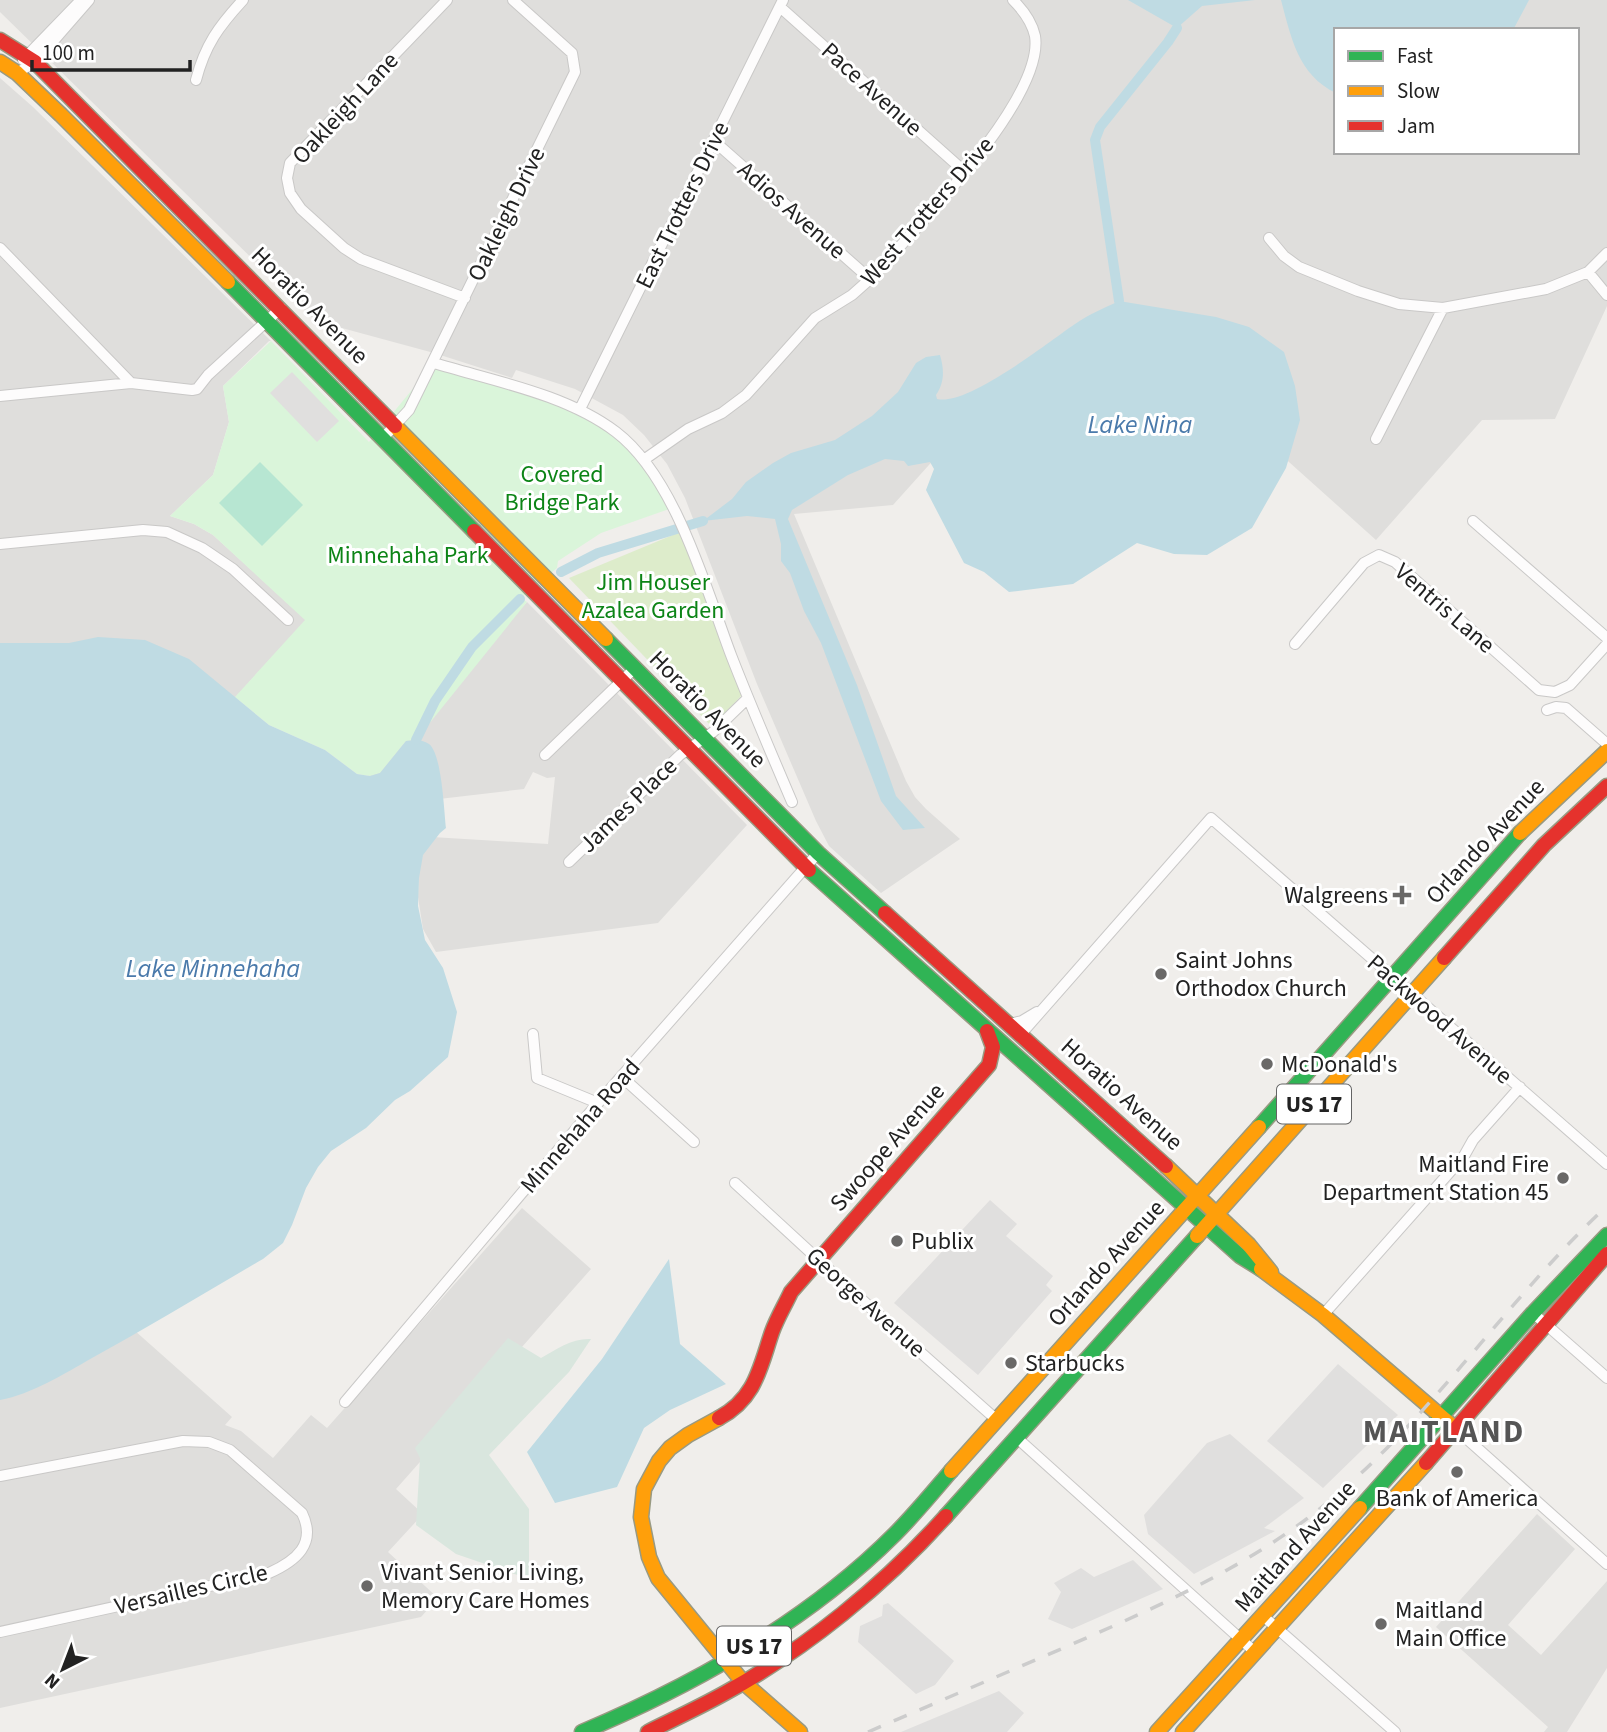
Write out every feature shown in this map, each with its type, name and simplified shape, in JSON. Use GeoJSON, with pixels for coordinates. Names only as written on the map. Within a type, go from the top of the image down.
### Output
{"type":"FeatureCollection","features":[{"type":"Feature","properties":{"kind":"main road","name":"Horatio Avenue"},"geometry":{"type":"LineString","coordinates":[[0,40],[31,59],[281,307],[818,853],[1198,1195],[1249,1245],[1276,1278]]}},
{"type":"Feature","properties":{"kind":"main road","name":"Horatio Avenue"},"geometry":{"type":"LineString","coordinates":[[0,62],[16,73],[267,321],[806,867],[1240,1256],[1276,1278],[1457,1430]]}},
{"type":"Feature","properties":{"kind":"main road","name":"Orlando Avenue"},"geometry":{"type":"LineString","coordinates":[[582,1732],[645,1706],[728,1663],[796,1617],[872,1555],[910,1519],[1524,829],[1607,751]]}},
{"type":"Feature","properties":{"kind":"main road","name":"Orlando Avenue"},"geometry":{"type":"LineString","coordinates":[[648,1732],[743,1682],[840,1616],[897,1567],[1017,1438],[1544,845],[1607,786]]}},
{"type":"Feature","properties":{"kind":"main road"},"geometry":{"type":"LineString","coordinates":[[987,1029],[1008,1037],[1016,1029]]}},
{"type":"Feature","properties":{"kind":"main road"},"geometry":{"type":"LineString","coordinates":[[987,1029],[993,1048],[989,1066]]}},
{"type":"Feature","properties":{"kind":"main road"},"geometry":{"type":"LineString","coordinates":[[989,1066],[1007,1060],[1023,1061]]}},
{"type":"Feature","properties":{"kind":"main road","name":"Swoope Avenue"},"geometry":{"type":"LineString","coordinates":[[800,1732],[743,1682],[658,1578],[644,1536],[644,1489],[650,1474],[670,1448],[725,1415],[744,1399],[758,1378],[774,1330],[791,1292],[989,1066]]}},
{"type":"Feature","properties":{"kind":"main road","name":"Maitland Avenue"},"geometry":{"type":"LineString","coordinates":[[1157,1732],[1533,1313],[1607,1235]]}},
{"type":"Feature","properties":{"kind":"main road","name":"Maitland Avenue"},"geometry":{"type":"LineString","coordinates":[[1184,1732],[1457,1430],[1607,1254]]}},
{"type":"Feature","properties":{"kind":"street"},"geometry":{"type":"LineString","coordinates":[[31,59],[81,0]]}},
{"type":"Feature","properties":{"kind":"street"},"geometry":{"type":"LineString","coordinates":[[16,73],[82,11],[89,0]]}},
{"type":"Feature","properties":{"kind":"street","name":"Oakleigh Lane"},"geometry":{"type":"LineString","coordinates":[[447,0],[290,163],[287,178],[290,193],[301,209],[344,248],[361,259],[465,298]]}},
{"type":"Feature","properties":{"kind":"street","name":"Oakleigh Drive"},"geometry":{"type":"LineString","coordinates":[[383,438],[409,410],[434,363],[575,72],[572,53],[513,0]]}},
{"type":"Feature","properties":{"kind":"street","name":"West Trotters Drive"},"geometry":{"type":"LineString","coordinates":[[645,459],[688,429],[722,413],[746,395],[815,318],[852,295],[870,279],[995,136],[1022,89],[1034,52],[1035,35],[1021,8],[1013,0]]}},
{"type":"Feature","properties":{"kind":"street"},"geometry":{"type":"LineString","coordinates":[[196,80],[203,55],[216,31],[238,2]]}},
{"type":"Feature","properties":{"kind":"street","name":"East Trotters Drive"},"geometry":{"type":"LineString","coordinates":[[580,410],[782,3]]}},
{"type":"Feature","properties":{"kind":"street","name":"Pace Avenue"},"geometry":{"type":"LineString","coordinates":[[782,3],[965,172]]}},
{"type":"Feature","properties":{"kind":"street","name":"Adios Avenue"},"geometry":{"type":"LineString","coordinates":[[714,141],[870,279]]}},
{"type":"Feature","properties":{"kind":"street"},"geometry":{"type":"LineString","coordinates":[[1269,238],[1284,256],[1299,267],[1358,291],[1399,304],[1443,308],[1546,289],[1588,272],[1607,253]]}},
{"type":"Feature","properties":{"kind":"street"},"geometry":{"type":"LineString","coordinates":[[0,248],[131,383]]}},
{"type":"Feature","properties":{"kind":"street"},"geometry":{"type":"LineString","coordinates":[[1588,272],[1607,295]]}},
{"type":"Feature","properties":{"kind":"street"},"geometry":{"type":"LineString","coordinates":[[0,396],[131,383],[197,389],[208,375],[281,307]]}},
{"type":"Feature","properties":{"kind":"street"},"geometry":{"type":"LineString","coordinates":[[1376,439],[1443,308]]}},
{"type":"Feature","properties":{"kind":"street"},"geometry":{"type":"LineString","coordinates":[[434,363],[580,410],[614,431],[645,459],[655,473],[679,522],[792,802]]}},
{"type":"Feature","properties":{"kind":"street"},"geometry":{"type":"LineString","coordinates":[[1473,521],[1607,638]]}},
{"type":"Feature","properties":{"kind":"street"},"geometry":{"type":"LineString","coordinates":[[0,544],[143,530],[167,532],[202,548],[233,569],[288,620]]}},
{"type":"Feature","properties":{"kind":"street","name":"Ventris Lane"},"geometry":{"type":"LineString","coordinates":[[1295,644],[1364,563],[1379,555],[1395,562],[1539,690],[1555,692],[1570,685],[1607,644]]}},
{"type":"Feature","properties":{"kind":"street"},"geometry":{"type":"LineString","coordinates":[[545,755],[635,668]]}},
{"type":"Feature","properties":{"kind":"street","name":"James Place"},"geometry":{"type":"LineString","coordinates":[[569,862],[680,755],[705,739],[748,698]]}},
{"type":"Feature","properties":{"kind":"street"},"geometry":{"type":"LineString","coordinates":[[1547,710],[1566,708],[1607,744]]}},
{"type":"Feature","properties":{"kind":"street","name":"Packwood Avenue"},"geometry":{"type":"LineString","coordinates":[[1016,1029],[1046,1006],[1210,818],[1607,1164]]}},
{"type":"Feature","properties":{"kind":"street","name":"Minnehaha Road"},"geometry":{"type":"LineString","coordinates":[[345,1402],[597,1103],[818,853]]}},
{"type":"Feature","properties":{"kind":"street"},"geometry":{"type":"LineString","coordinates":[[533,1034],[537,1077],[597,1103]]}},
{"type":"Feature","properties":{"kind":"street"},"geometry":{"type":"LineString","coordinates":[[622,1077],[694,1142]]}},
{"type":"Feature","properties":{"kind":"street"},"geometry":{"type":"LineString","coordinates":[[1322,1315],[1464,1156],[1473,1140],[1520,1087]]}},
{"type":"Feature","properties":{"kind":"street","name":"George Avenue"},"geometry":{"type":"LineString","coordinates":[[735,1183],[998,1421]]}},
{"type":"Feature","properties":{"kind":"street"},"geometry":{"type":"LineString","coordinates":[[1533,1313],[1607,1378]]}},
{"type":"Feature","properties":{"kind":"street","name":"Horatio Avenue"},"geometry":{"type":"LineString","coordinates":[[1457,1430],[1607,1564]]}},
{"type":"Feature","properties":{"kind":"street"},"geometry":{"type":"LineString","coordinates":[[1017,1438],[1256,1653]]}},
{"type":"Feature","properties":{"kind":"street","name":"Versailles Circle"},"geometry":{"type":"LineString","coordinates":[[0,1476],[183,1441],[209,1442],[230,1450],[302,1513],[308,1525],[307,1540],[300,1553],[284,1567],[269,1573],[0,1632]]}},
{"type":"Feature","properties":{"kind":"street"},"geometry":{"type":"LineString","coordinates":[[1370,1496],[1385,1510]]}},
{"type":"Feature","properties":{"kind":"street"},"geometry":{"type":"LineString","coordinates":[[1262,1615],[1395,1732]]}},
{"type":"Feature","properties":{"kind":"shaded area"},"geometry":{"type":"Polygon","coordinates":[[[0,0],[1607,0],[1607,306],[1555,419],[1482,420],[1376,540],[1115,306],[990,397],[893,505],[794,514],[906,781],[926,809],[960,839],[881,893],[829,846],[816,821],[757,684],[685,498],[667,464],[644,435],[623,415],[575,389],[516,370],[512,378],[434,353],[316,321],[0,12],[0,0]]]}},
{"type":"Feature","properties":{"kind":"shaded area"},"geometry":{"type":"Polygon","coordinates":[[[0,78],[33,107],[271,341],[223,386],[229,422],[213,475],[170,516],[194,524],[213,535],[306,620],[91,855],[0,771],[0,78]]]}},
{"type":"Feature","properties":{"kind":"shaded area"},"geometry":{"type":"Polygon","coordinates":[[[292,372],[339,421],[317,442],[270,393],[292,372]]]}},
{"type":"Feature","properties":{"kind":"shaded area"},"geometry":{"type":"Polygon","coordinates":[[[527,602],[747,825],[658,923],[436,952],[423,929],[418,897],[419,862],[432,837],[548,844],[555,777],[547,778],[533,772],[524,789],[336,811],[527,602]]]}},
{"type":"Feature","properties":{"kind":"shaded area"},"geometry":{"type":"Polygon","coordinates":[[[990,1200],[1017,1224],[1006,1236],[1053,1276],[1046,1285],[1052,1291],[978,1375],[894,1303],[990,1200]]]}},
{"type":"Feature","properties":{"kind":"shaded area"},"geometry":{"type":"Polygon","coordinates":[[[522,1208],[591,1269],[396,1489],[423,1514],[388,1552],[438,1598],[421,1617],[0,1708],[0,1211],[232,1417],[225,1425],[241,1431],[273,1458],[311,1415],[327,1428],[522,1208]]]}},
{"type":"Feature","properties":{"kind":"shaded area"},"geometry":{"type":"Polygon","coordinates":[[[508,1338],[541,1358],[571,1342],[591,1339],[569,1372],[489,1455],[529,1509],[529,1579],[456,1554],[416,1525],[420,1458],[415,1448],[508,1338]]]}},
{"type":"Feature","properties":{"kind":"shaded area"},"geometry":{"type":"Polygon","coordinates":[[[1338,1364],[1398,1415],[1323,1488],[1267,1441],[1338,1364]]]}},
{"type":"Feature","properties":{"kind":"shaded area"},"geometry":{"type":"Polygon","coordinates":[[[1230,1434],[1304,1498],[1264,1528],[1275,1531],[1194,1574],[1148,1534],[1144,1515],[1207,1443],[1230,1434]]]}},
{"type":"Feature","properties":{"kind":"shaded area"},"geometry":{"type":"Polygon","coordinates":[[[1537,1514],[1575,1549],[1508,1625],[1541,1655],[1607,1581],[1607,1668],[1567,1732],[1544,1732],[1548,1727],[1436,1627],[1537,1514]]]}},
{"type":"Feature","properties":{"kind":"shaded area"},"geometry":{"type":"Polygon","coordinates":[[[1133,1560],[1163,1589],[1072,1629],[1048,1619],[1061,1592],[1054,1583],[1081,1568],[1094,1577],[1133,1560]]]}},
{"type":"Feature","properties":{"kind":"shaded area"},"geometry":{"type":"Polygon","coordinates":[[[888,1603],[954,1661],[935,1685],[916,1694],[858,1642],[860,1626],[882,1616],[883,1605],[888,1603]]]}},
{"type":"Feature","properties":{"kind":"shaded area"},"geometry":{"type":"Polygon","coordinates":[[[999,1691],[1024,1713],[1007,1732],[901,1732],[999,1691]]]}},
{"type":"Feature","properties":{"kind":"green space","name":"Minnehaha Park"},"geometry":{"type":"Polygon","coordinates":[[[271,341],[369,442],[434,363],[567,404],[634,446],[672,508],[601,533],[558,561],[557,568],[521,598],[527,602],[416,740],[406,741],[380,773],[370,776],[357,774],[325,750],[269,725],[235,697],[305,620],[213,535],[194,524],[170,516],[213,475],[229,422],[223,386],[271,341]]]}},
{"type":"Feature","properties":{"kind":"green space"},"geometry":{"type":"Polygon","coordinates":[[[260,462],[303,505],[262,546],[219,503],[260,462]]]}},
{"type":"Feature","properties":{"kind":"green space","name":"Jim Houser Azalea Garden"},"geometry":{"type":"Polygon","coordinates":[[[680,532],[742,695],[712,727],[569,578],[680,532]]]}},
{"type":"Feature","properties":{"kind":"water"},"geometry":{"type":"Polygon","coordinates":[[[1128,0],[1255,0],[1202,6],[1177,28],[1128,0]]]}},
{"type":"Feature","properties":{"kind":"water"},"geometry":{"type":"Polygon","coordinates":[[[1281,0],[1529,0],[1514,28],[1334,28],[1334,92],[1313,76],[1298,54],[1281,0]]]}},
{"type":"Feature","properties":{"kind":"water","name":"Lake Nina"},"geometry":{"type":"Polygon","coordinates":[[[1119,301],[1216,317],[1249,327],[1284,352],[1295,386],[1300,420],[1286,468],[1252,528],[1207,555],[1174,554],[1137,543],[1073,584],[1009,592],[984,572],[964,563],[926,490],[934,469],[930,462],[908,466],[904,461],[885,459],[848,475],[792,510],[788,519],[857,685],[896,796],[925,828],[903,830],[881,801],[821,643],[804,611],[790,573],[781,561],[781,544],[775,519],[747,516],[703,521],[732,499],[746,482],[773,463],[791,453],[835,440],[872,416],[898,392],[916,363],[926,357],[940,355],[943,375],[937,399],[951,399],[987,383],[1080,321],[1119,301]]]}},
{"type":"Feature","properties":{"kind":"water","name":"Lake Minnehaha"},"geometry":{"type":"Polygon","coordinates":[[[98,637],[145,640],[189,659],[269,725],[325,750],[357,774],[370,776],[380,773],[406,741],[415,740],[429,744],[440,770],[446,828],[423,855],[418,906],[425,940],[443,968],[457,1012],[448,1057],[410,1091],[395,1100],[366,1128],[331,1151],[306,1188],[283,1243],[263,1259],[59,1377],[24,1393],[0,1400],[0,643],[69,643],[98,637]]]}},
{"type":"Feature","properties":{"kind":"water"},"geometry":{"type":"Polygon","coordinates":[[[669,1259],[680,1344],[726,1384],[670,1410],[644,1428],[617,1487],[555,1503],[527,1452],[602,1359],[669,1259]]]}},
{"type":"Feature","properties":{"kind":"waterway"},"geometry":{"type":"LineString","coordinates":[[1119,301],[1095,140],[1100,127],[1177,28]]}},
{"type":"Feature","properties":{"kind":"waterway"},"geometry":{"type":"LineString","coordinates":[[561,572],[598,553],[703,521]]}},
{"type":"Feature","properties":{"kind":"waterway"},"geometry":{"type":"LineString","coordinates":[[416,740],[435,701],[472,647],[520,599]]}},
{"type":"Feature","properties":{"kind":"railway"},"geometry":{"type":"LineString","coordinates":[[868,1732],[1068,1646],[1210,1580],[1308,1518],[1375,1460],[1410,1424],[1539,1276],[1607,1206]]}},
{"type":"Feature","properties":{"kind":"traffic: fast"},"geometry":{"type":"LineString","coordinates":[[228,282],[474,531]]}},
{"type":"Feature","properties":{"kind":"traffic: fast"},"geometry":{"type":"LineString","coordinates":[[606,639],[818,853],[885,913]]}},
{"type":"Feature","properties":{"kind":"traffic: fast"},"geometry":{"type":"LineString","coordinates":[[1259,1127],[1520,833]]}},
{"type":"Feature","properties":{"kind":"traffic: fast"},"geometry":{"type":"LineString","coordinates":[[809,870],[1240,1256],[1261,1269]]}},
{"type":"Feature","properties":{"kind":"traffic: fast"},"geometry":{"type":"LineString","coordinates":[[1360,1508],[1533,1313],[1607,1235]]}},
{"type":"Feature","properties":{"kind":"traffic: fast"},"geometry":{"type":"LineString","coordinates":[[946,1516],[1197,1236]]}},
{"type":"Feature","properties":{"kind":"traffic: fast"},"geometry":{"type":"LineString","coordinates":[[582,1732],[667,1693],[787,1623],[861,1566],[924,1503],[951,1471]]}},
{"type":"Feature","properties":{"kind":"traffic: slow"},"geometry":{"type":"LineString","coordinates":[[0,62],[17,73],[61,115],[228,282]]}},
{"type":"Feature","properties":{"kind":"traffic: slow"},"geometry":{"type":"LineString","coordinates":[[395,426],[606,639]]}},
{"type":"Feature","properties":{"kind":"traffic: slow"},"geometry":{"type":"LineString","coordinates":[[1520,833],[1607,751]]}},
{"type":"Feature","properties":{"kind":"traffic: slow"},"geometry":{"type":"LineString","coordinates":[[1197,1236],[1444,958]]}},
{"type":"Feature","properties":{"kind":"traffic: slow"},"geometry":{"type":"LineString","coordinates":[[951,1471],[1259,1127]]}},
{"type":"Feature","properties":{"kind":"traffic: slow"},"geometry":{"type":"LineString","coordinates":[[1166,1166],[1249,1245],[1271,1272]]}},
{"type":"Feature","properties":{"kind":"traffic: slow"},"geometry":{"type":"LineString","coordinates":[[1261,1269],[1323,1315],[1457,1430]]}},
{"type":"Feature","properties":{"kind":"traffic: slow"},"geometry":{"type":"LineString","coordinates":[[719,1418],[670,1448],[659,1461],[644,1489],[641,1517],[649,1557],[658,1578],[743,1682],[800,1732]]}},
{"type":"Feature","properties":{"kind":"traffic: slow"},"geometry":{"type":"LineString","coordinates":[[1183,1732],[1426,1463]]}},
{"type":"Feature","properties":{"kind":"traffic: slow"},"geometry":{"type":"LineString","coordinates":[[1157,1732],[1360,1508]]}},
{"type":"Feature","properties":{"kind":"traffic: jam"},"geometry":{"type":"LineString","coordinates":[[0,40],[35,62],[395,426]]}},
{"type":"Feature","properties":{"kind":"traffic: jam"},"geometry":{"type":"LineString","coordinates":[[474,531],[809,870]]}},
{"type":"Feature","properties":{"kind":"traffic: jam"},"geometry":{"type":"LineString","coordinates":[[1444,958],[1544,845],[1607,786]]}},
{"type":"Feature","properties":{"kind":"traffic: jam"},"geometry":{"type":"LineString","coordinates":[[885,913],[1166,1166]]}},
{"type":"Feature","properties":{"kind":"traffic: jam"},"geometry":{"type":"LineString","coordinates":[[719,1418],[741,1401],[755,1381],[774,1327],[791,1292],[989,1065],[993,1047],[987,1031]]}},
{"type":"Feature","properties":{"kind":"traffic: jam"},"geometry":{"type":"LineString","coordinates":[[1426,1463],[1607,1254]]}},
{"type":"Feature","properties":{"kind":"traffic: jam"},"geometry":{"type":"LineString","coordinates":[[648,1732],[755,1676],[814,1636],[871,1590],[946,1516]]}},
{"type":"Feature","properties":{"kind":"place","name":"Walgreens"},"geometry":{"type":"Point","coordinates":[1402,895]}},
{"type":"Feature","properties":{"kind":"place","name":"Saint Johns Orthodox Church"},"geometry":{"type":"Point","coordinates":[1161,974]}},
{"type":"Feature","properties":{"kind":"place","name":"McDonald's"},"geometry":{"type":"Point","coordinates":[1267,1064]}},
{"type":"Feature","properties":{"kind":"place","name":"Maitland Fire Department Station 45"},"geometry":{"type":"Point","coordinates":[1563,1178]}},
{"type":"Feature","properties":{"kind":"place","name":"Publix"},"geometry":{"type":"Point","coordinates":[897,1241]}},
{"type":"Feature","properties":{"kind":"place","name":"Starbucks"},"geometry":{"type":"Point","coordinates":[1011,1363]}},
{"type":"Feature","properties":{"kind":"place","name":"Bank of America"},"geometry":{"type":"Point","coordinates":[1457,1472]}},
{"type":"Feature","properties":{"kind":"place","name":"Vivant Senior Living, Memory Care Homes"},"geometry":{"type":"Point","coordinates":[367,1586]}},
{"type":"Feature","properties":{"kind":"place","name":"Maitland Main Office"},"geometry":{"type":"Point","coordinates":[1381,1624]}},
{"type":"Feature","properties":{"kind":"district","name":"MAITLAND"},"geometry":{"type":"Point","coordinates":[1444,1431]}},
{"type":"Feature","properties":{"kind":"park label","name":"Covered Bridge Park"},"geometry":{"type":"Point","coordinates":[562,488]}}]}
